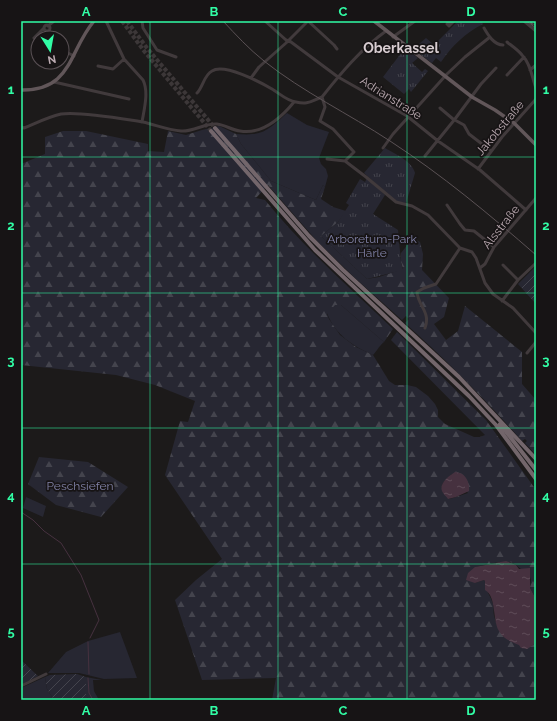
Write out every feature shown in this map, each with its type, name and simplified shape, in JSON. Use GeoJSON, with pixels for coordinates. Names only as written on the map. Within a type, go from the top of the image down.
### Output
{"type":"FeatureCollection","features":[{"type":"Feature","properties":{"kind":"highway"},"geometry":{"type":"LineString","coordinates":[[215,128],[309,236],[459,377],[536,460]]}},
{"type":"Feature","properties":{"kind":"highway"},"geometry":{"type":"LineString","coordinates":[[211,132],[315,250],[361,295],[456,381],[496,425],[536,479]]}},
{"type":"Feature","properties":{"kind":"highway"},"geometry":{"type":"LineString","coordinates":[[481,400],[536,470]]}},
{"type":"Feature","properties":{"kind":"main road"},"geometry":{"type":"LineString","coordinates":[[21,90],[40,89],[54,82],[64,73],[94,21]]}},
{"type":"Feature","properties":{"kind":"main road"},"geometry":{"type":"LineString","coordinates":[[374,21],[472,97],[514,123],[536,145]]}},
{"type":"Feature","properties":{"kind":"street"},"geometry":{"type":"LineString","coordinates":[[42,30],[45,26],[48,26],[54,21]]}},
{"type":"Feature","properties":{"kind":"street"},"geometry":{"type":"LineString","coordinates":[[106,21],[124,59],[145,84],[145,105],[142,122]]}},
{"type":"Feature","properties":{"kind":"street"},"geometry":{"type":"LineString","coordinates":[[142,21],[143,28],[157,50],[176,57]]}},
{"type":"Feature","properties":{"kind":"street","name":"Adrianstraße"},"geometry":{"type":"LineString","coordinates":[[265,21],[288,41],[338,77],[409,118],[478,169],[526,210]]}},
{"type":"Feature","properties":{"kind":"street"},"geometry":{"type":"LineString","coordinates":[[251,78],[260,67],[308,21],[337,49]]}},
{"type":"Feature","properties":{"kind":"street"},"geometry":{"type":"LineString","coordinates":[[393,37],[415,21]]}},
{"type":"Feature","properties":{"kind":"street"},"geometry":{"type":"LineString","coordinates":[[450,21],[447,24],[449,26],[454,21]]}},
{"type":"Feature","properties":{"kind":"street"},"geometry":{"type":"LineString","coordinates":[[524,21],[536,31]]}},
{"type":"Feature","properties":{"kind":"street"},"geometry":{"type":"LineString","coordinates":[[484,28],[490,38],[500,45],[503,45]]}},
{"type":"Feature","properties":{"kind":"street"},"geometry":{"type":"LineString","coordinates":[[197,93],[201,89],[207,75],[214,70],[220,69],[251,78],[294,102],[307,104],[322,97],[365,48],[386,31]]}},
{"type":"Feature","properties":{"kind":"street"},"geometry":{"type":"LineString","coordinates":[[383,148],[393,134],[446,76],[465,57],[490,38]]}},
{"type":"Feature","properties":{"kind":"street"},"geometry":{"type":"LineString","coordinates":[[507,42],[524,57],[536,88]]}},
{"type":"Feature","properties":{"kind":"street"},"geometry":{"type":"LineString","coordinates":[[70,54],[74,56]]}},
{"type":"Feature","properties":{"kind":"street"},"geometry":{"type":"LineString","coordinates":[[507,74],[524,57]]}},
{"type":"Feature","properties":{"kind":"street"},"geometry":{"type":"LineString","coordinates":[[98,66],[113,70],[124,59]]}},
{"type":"Feature","properties":{"kind":"street"},"geometry":{"type":"LineString","coordinates":[[530,70],[536,64]]}},
{"type":"Feature","properties":{"kind":"street"},"geometry":{"type":"LineString","coordinates":[[426,156],[456,119],[480,84],[496,68]]}},
{"type":"Feature","properties":{"kind":"street"},"geometry":{"type":"LineString","coordinates":[[54,82],[129,99]]}},
{"type":"Feature","properties":{"kind":"street"},"geometry":{"type":"LineString","coordinates":[[322,97],[325,107],[320,121],[333,129],[354,152],[345,161]]}},
{"type":"Feature","properties":{"kind":"street","name":"Jakobstraße"},"geometry":{"type":"LineString","coordinates":[[478,169],[514,123],[536,99]]}},
{"type":"Feature","properties":{"kind":"street"},"geometry":{"type":"LineString","coordinates":[[22,128],[54,116],[82,114],[142,122],[183,131],[191,131],[202,126],[214,124],[242,131],[253,131],[268,127],[294,102]]}},
{"type":"Feature","properties":{"kind":"street"},"geometry":{"type":"LineString","coordinates":[[440,108],[464,125],[469,134],[491,151]]}},
{"type":"Feature","properties":{"kind":"street"},"geometry":{"type":"LineString","coordinates":[[327,159],[338,159],[345,161],[396,202],[412,206],[428,215],[460,248],[472,252],[487,286],[496,297],[518,313],[536,333]]}},
{"type":"Feature","properties":{"kind":"street","name":"Alsstraße"},"geometry":{"type":"LineString","coordinates":[[480,268],[485,264],[494,247],[536,198]]}},
{"type":"Feature","properties":{"kind":"street"},"geometry":{"type":"LineString","coordinates":[[447,205],[465,230],[474,231],[494,247]]}},
{"type":"Feature","properties":{"kind":"street"},"geometry":{"type":"LineString","coordinates":[[425,328],[426,314],[417,292],[436,284],[460,248]]}},
{"type":"Feature","properties":{"kind":"street"},"geometry":{"type":"LineString","coordinates":[[502,301],[518,280],[536,263]]}},
{"type":"Feature","properties":{"kind":"street"},"geometry":{"type":"LineString","coordinates":[[503,265],[518,280]]}},
{"type":"Feature","properties":{"kind":"street"},"geometry":{"type":"LineString","coordinates":[[527,352],[536,342]]}},
{"type":"Feature","properties":{"kind":"street"},"geometry":{"type":"LineString","coordinates":[[21,686],[46,674]]}},
{"type":"Feature","properties":{"kind":"green space"},"geometry":{"type":"Polygon","coordinates":[[[458,21],[481,21],[483,24],[470,31],[459,40],[441,62],[436,58],[432,63],[413,49],[426,38],[434,45],[458,21]]]}},
{"type":"Feature","properties":{"kind":"green space"},"geometry":{"type":"Polygon","coordinates":[[[405,48],[418,58],[412,63],[422,72],[425,69],[428,71],[411,92],[409,89],[404,94],[383,77],[405,48]]]}},
{"type":"Feature","properties":{"kind":"green space"},"geometry":{"type":"Polygon","coordinates":[[[287,113],[307,125],[329,132],[319,158],[321,164],[326,169],[328,176],[325,187],[323,185],[316,200],[271,181],[241,144],[236,134],[250,134],[267,130],[287,113]]]}},
{"type":"Feature","properties":{"kind":"green space"},"geometry":{"type":"Polygon","coordinates":[[[219,126],[236,134],[241,144],[271,181],[316,200],[323,185],[325,187],[321,199],[333,207],[346,211],[338,222],[321,236],[367,279],[379,277],[403,269],[401,253],[413,238],[420,242],[423,254],[422,270],[449,298],[444,317],[434,324],[446,340],[458,331],[465,306],[522,352],[522,384],[536,400],[536,455],[525,443],[527,441],[525,439],[522,441],[465,380],[405,323],[409,319],[406,316],[402,320],[355,278],[317,241],[268,185],[256,198],[265,200],[295,234],[393,329],[384,342],[341,305],[335,305],[327,314],[340,335],[356,347],[373,355],[389,381],[395,385],[416,387],[428,396],[438,410],[438,417],[445,424],[474,437],[485,435],[391,340],[397,332],[486,420],[536,490],[536,599],[530,588],[531,580],[529,574],[512,563],[502,562],[475,567],[475,583],[485,581],[493,604],[497,624],[503,635],[511,641],[531,646],[536,643],[536,700],[272,700],[276,678],[202,680],[175,600],[196,580],[222,559],[165,475],[180,421],[188,422],[195,401],[155,385],[116,375],[21,365],[21,164],[45,154],[45,137],[63,131],[86,131],[148,144],[148,151],[164,152],[168,131],[186,135],[219,126]],[[452,474],[442,486],[443,491],[449,499],[468,493],[452,474]]]}},
{"type":"Feature","properties":{"kind":"green space","name":"Arboretum-Park Härle"},"geometry":{"type":"Polygon","coordinates":[[[385,148],[407,161],[415,173],[406,203],[395,201],[364,173],[385,148]]]}},
{"type":"Feature","properties":{"kind":"green space","name":"Arboretum-Park Härle"},"geometry":{"type":"Polygon","coordinates":[[[367,178],[385,195],[373,214],[398,230],[403,270],[367,279],[321,236],[338,222],[349,205],[346,203],[360,179],[365,182],[367,178]]]}},
{"type":"Feature","properties":{"kind":"green space"},"geometry":{"type":"Polygon","coordinates":[[[536,266],[536,304],[518,284],[536,266]]]}},
{"type":"Feature","properties":{"kind":"green space"},"geometry":{"type":"Polygon","coordinates":[[[334,305],[341,305],[384,342],[373,355],[352,344],[335,328],[327,313],[334,305]]]}},
{"type":"Feature","properties":{"kind":"green space","name":"Peschsiefen"},"geometry":{"type":"Polygon","coordinates":[[[39,457],[88,462],[128,487],[101,517],[56,505],[28,484],[39,457]]]}},
{"type":"Feature","properties":{"kind":"green space"},"geometry":{"type":"Polygon","coordinates":[[[26,497],[46,506],[43,517],[23,508],[26,497]]]}},
{"type":"Feature","properties":{"kind":"green space"},"geometry":{"type":"Polygon","coordinates":[[[120,632],[137,678],[104,679],[79,673],[48,673],[66,652],[88,641],[120,632]]]}},
{"type":"Feature","properties":{"kind":"green space"},"geometry":{"type":"Polygon","coordinates":[[[21,660],[38,676],[21,685],[21,660]]]}},
{"type":"Feature","properties":{"kind":"green space"},"geometry":{"type":"Polygon","coordinates":[[[77,674],[86,677],[86,695],[89,700],[54,700],[47,689],[45,677],[50,675],[77,674]]]}},
{"type":"Feature","properties":{"kind":"green space"},"geometry":{"type":"Polygon","coordinates":[[[45,677],[47,689],[54,700],[22,700],[21,688],[45,677]]]}},
{"type":"Feature","properties":{"kind":"green space"},"geometry":{"type":"Polygon","coordinates":[[[86,677],[102,680],[93,680],[94,691],[99,700],[89,700],[86,696],[86,677]]]}},
{"type":"Feature","properties":{"kind":"water"},"geometry":{"type":"Polygon","coordinates":[[[455,472],[459,472],[466,478],[469,484],[469,491],[448,499],[441,488],[445,480],[455,472]]]}},
{"type":"Feature","properties":{"kind":"water"},"geometry":{"type":"Polygon","coordinates":[[[506,561],[516,565],[519,569],[530,568],[530,588],[536,599],[536,643],[527,649],[521,648],[519,645],[508,640],[499,631],[493,603],[489,593],[485,590],[485,581],[475,583],[466,580],[468,573],[475,567],[506,561]]]}},
{"type":"Feature","properties":{"kind":"waterway","name":"Peschsiefen"},"geometry":{"type":"LineString","coordinates":[[21,512],[61,543],[81,575],[99,620],[90,638]]}},
{"type":"Feature","properties":{"kind":"waterway","name":"Peschsiefen"},"geometry":{"type":"LineString","coordinates":[[88,642],[89,674]]}},
{"type":"Feature","properties":{"kind":"waterway","name":"Peschsiefen"},"geometry":{"type":"LineString","coordinates":[[88,678],[89,693],[93,700]]}},
{"type":"Feature","properties":{"kind":"tunnel"},"geometry":{"type":"LineString","coordinates":[[122,21],[144,51],[211,131]]}},
{"type":"Feature","properties":{"kind":"tunnel"},"geometry":{"type":"LineString","coordinates":[[127,21],[147,48],[215,128]]}},
{"type":"Feature","properties":{"kind":"tram line"},"geometry":{"type":"LineString","coordinates":[[223,21],[253,52],[264,61],[294,83],[390,141],[428,167],[483,210],[536,255]]}},
{"type":"Feature","properties":{"kind":"railway"},"geometry":{"type":"LineString","coordinates":[[528,21],[536,27]]}},
{"type":"Feature","properties":{"kind":"district","name":"Oberkassel"},"geometry":{"type":"Point","coordinates":[401,48]}}]}
